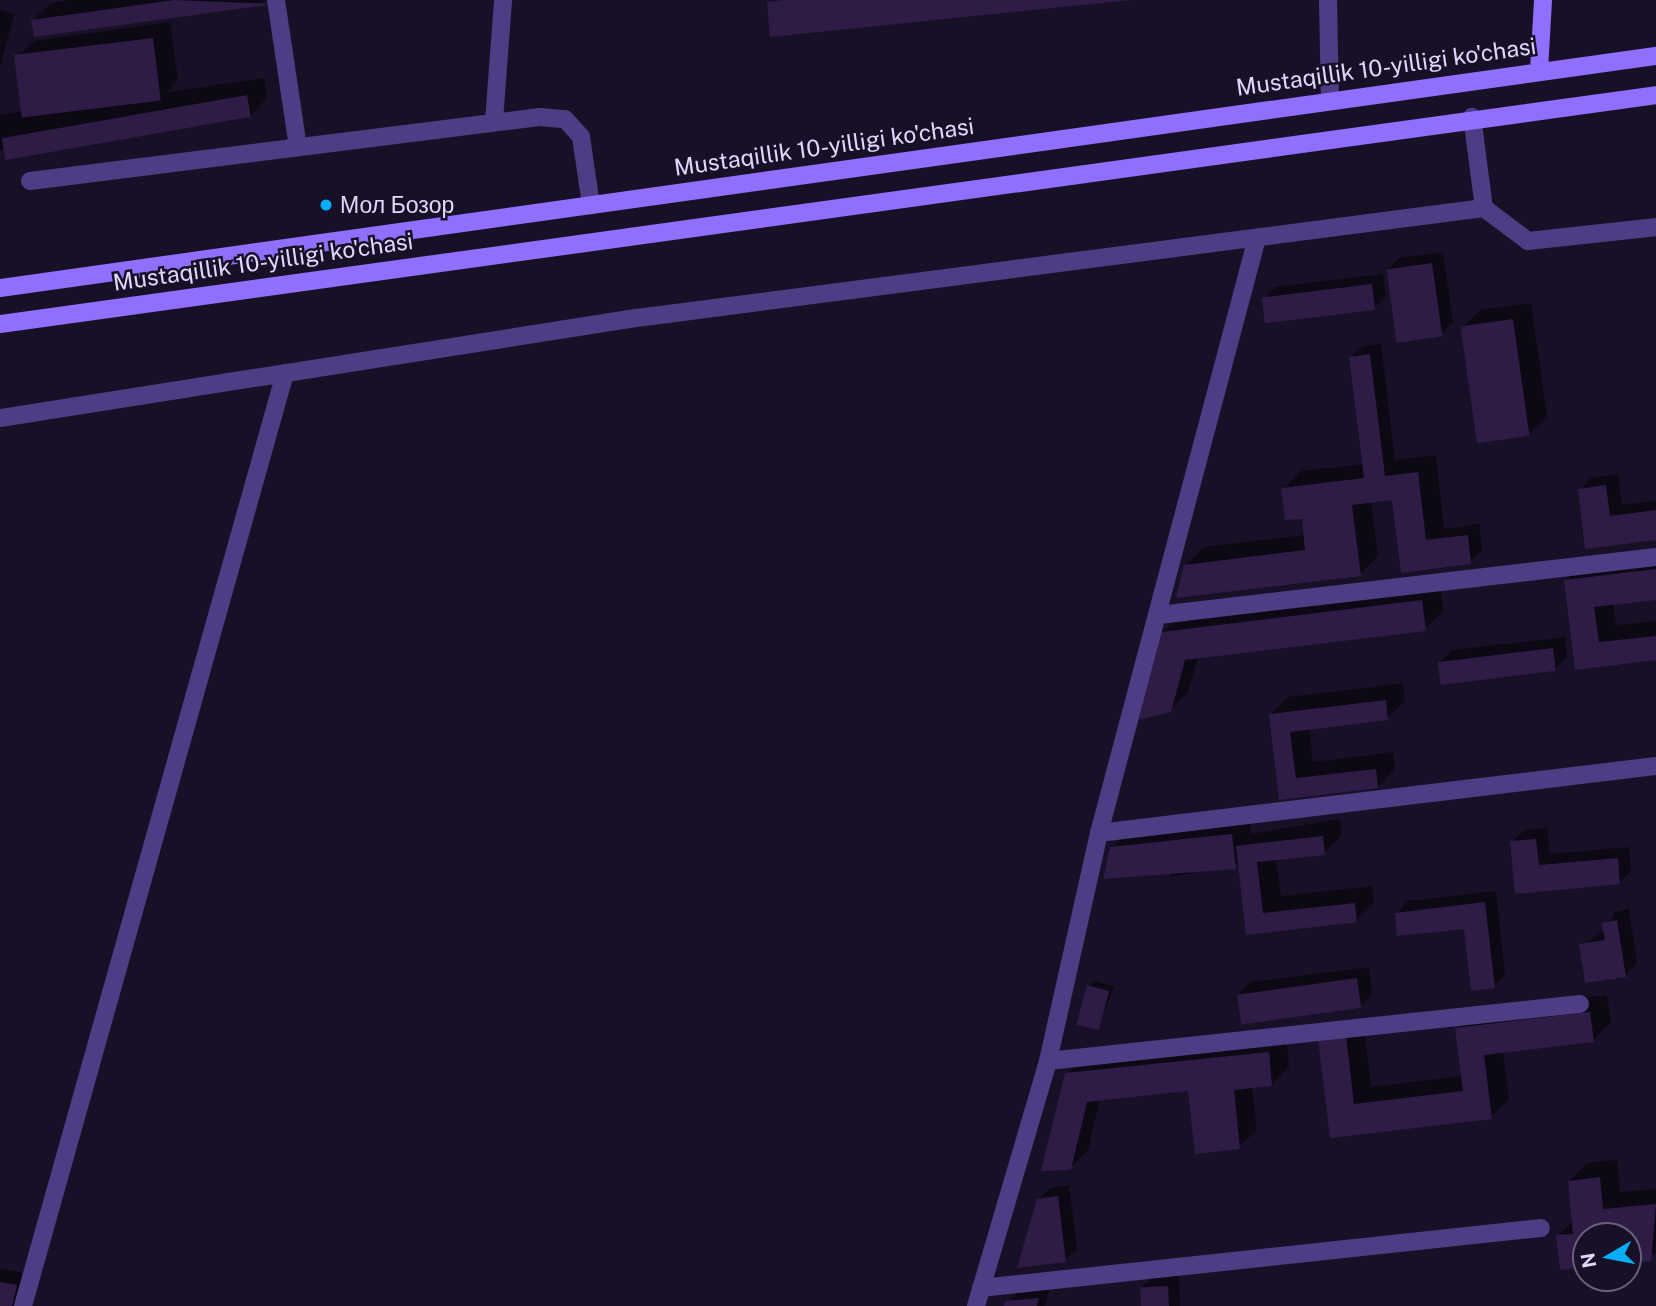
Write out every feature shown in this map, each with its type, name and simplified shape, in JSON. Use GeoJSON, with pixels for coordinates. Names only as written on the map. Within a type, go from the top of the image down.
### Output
{"type":"FeatureCollection","features":[{"type":"Feature","properties":{"kind":"main road"},"geometry":{"type":"LineString","coordinates":[[1539,70],[1543,0]]}},
{"type":"Feature","properties":{"kind":"main road","name":"Mustaqillik 10-yilligi ko'chasi"},"geometry":{"type":"LineString","coordinates":[[0,288],[1539,70],[1656,56]]}},
{"type":"Feature","properties":{"kind":"main road","name":"Mustaqillik 10-yilligi ko'chasi"},"geometry":{"type":"LineString","coordinates":[[0,324],[1472,117],[1656,95]]}},
{"type":"Feature","properties":{"kind":"street"},"geometry":{"type":"LineString","coordinates":[[276,0],[298,147]]}},
{"type":"Feature","properties":{"kind":"street"},"geometry":{"type":"LineString","coordinates":[[494,121],[503,0]]}},
{"type":"Feature","properties":{"kind":"street"},"geometry":{"type":"LineString","coordinates":[[1328,0],[1330,100]]}},
{"type":"Feature","properties":{"kind":"street"},"geometry":{"type":"LineString","coordinates":[[1472,117],[1483,208]]}},
{"type":"Feature","properties":{"kind":"street"},"geometry":{"type":"LineString","coordinates":[[30,181],[494,121],[565,119],[580,137],[591,205]]}},
{"type":"Feature","properties":{"kind":"street"},"geometry":{"type":"LineString","coordinates":[[0,418],[629,318],[1483,208],[1528,241],[1656,227]]}},
{"type":"Feature","properties":{"kind":"street"},"geometry":{"type":"LineString","coordinates":[[976,1306],[1048,1061],[1099,833],[1257,238]]}},
{"type":"Feature","properties":{"kind":"street"},"geometry":{"type":"LineString","coordinates":[[23,1306],[285,373]]}},
{"type":"Feature","properties":{"kind":"street"},"geometry":{"type":"LineString","coordinates":[[1159,615],[1656,557]]}},
{"type":"Feature","properties":{"kind":"street"},"geometry":{"type":"LineString","coordinates":[[1099,833],[1656,766]]}},
{"type":"Feature","properties":{"kind":"street"},"geometry":{"type":"LineString","coordinates":[[1048,1061],[1580,1004]]}},
{"type":"Feature","properties":{"kind":"street"},"geometry":{"type":"LineString","coordinates":[[981,1288],[1541,1228]]}},
{"type":"Feature","properties":{"kind":"building"},"geometry":{"type":"Polygon","coordinates":[[[174,0],[274,4],[34,37],[31,20],[174,0]]]}},
{"type":"Feature","properties":{"kind":"building"},"geometry":{"type":"Polygon","coordinates":[[[784,0],[1131,0],[770,37],[767,2],[784,0]]]}},
{"type":"Feature","properties":{"kind":"building"},"geometry":{"type":"Polygon","coordinates":[[[153,38],[161,101],[22,118],[14,55],[153,38]]]}},
{"type":"Feature","properties":{"kind":"building"},"geometry":{"type":"Polygon","coordinates":[[[247,95],[251,117],[6,160],[2,138],[247,95]]]}},
{"type":"Feature","properties":{"kind":"building"},"geometry":{"type":"Polygon","coordinates":[[[1432,263],[1442,336],[1397,343],[1386,269],[1432,263]]]}},
{"type":"Feature","properties":{"kind":"building"},"geometry":{"type":"Polygon","coordinates":[[[1372,284],[1375,310],[1265,323],[1262,298],[1372,284]]]}},
{"type":"Feature","properties":{"kind":"building"},"geometry":{"type":"Polygon","coordinates":[[[1513,319],[1529,436],[1477,443],[1461,326],[1513,319]]]}},
{"type":"Feature","properties":{"kind":"building"},"geometry":{"type":"Polygon","coordinates":[[[1370,354],[1385,476],[1418,472],[1426,540],[1468,535],[1471,564],[1401,573],[1392,500],[1352,505],[1361,576],[1176,598],[1184,565],[1305,550],[1302,519],[1285,520],[1281,488],[1364,478],[1349,357],[1370,354]]]}},
{"type":"Feature","properties":{"kind":"building"},"geometry":{"type":"Polygon","coordinates":[[[1606,485],[1610,516],[1656,510],[1656,540],[1585,549],[1578,489],[1606,485]]]}},
{"type":"Feature","properties":{"kind":"building"},"geometry":{"type":"Polygon","coordinates":[[[1656,569],[1656,600],[1594,607],[1599,642],[1656,636],[1656,660],[1575,670],[1564,580],[1656,569]]]}},
{"type":"Feature","properties":{"kind":"building"},"geometry":{"type":"Polygon","coordinates":[[[1422,600],[1426,631],[1185,660],[1171,712],[1137,720],[1161,632],[1422,600]]]}},
{"type":"Feature","properties":{"kind":"building"},"geometry":{"type":"Polygon","coordinates":[[[1553,648],[1556,671],[1441,685],[1438,662],[1553,648]]]}},
{"type":"Feature","properties":{"kind":"building"},"geometry":{"type":"Polygon","coordinates":[[[1386,700],[1388,720],[1290,732],[1296,778],[1376,769],[1378,788],[1279,800],[1269,714],[1386,700]]]}},
{"type":"Feature","properties":{"kind":"building"},"geometry":{"type":"Polygon","coordinates":[[[1232,834],[1236,869],[1103,879],[1110,847],[1232,834]]]}},
{"type":"Feature","properties":{"kind":"building"},"geometry":{"type":"Polygon","coordinates":[[[1323,836],[1325,855],[1257,862],[1263,913],[1355,903],[1357,922],[1246,935],[1236,846],[1323,836]]]}},
{"type":"Feature","properties":{"kind":"building"},"geometry":{"type":"Polygon","coordinates":[[[1536,839],[1539,865],[1618,858],[1620,884],[1515,894],[1510,841],[1536,839]]]}},
{"type":"Feature","properties":{"kind":"building"},"geometry":{"type":"Polygon","coordinates":[[[1485,902],[1495,988],[1471,991],[1464,929],[1397,936],[1395,913],[1485,902]]]}},
{"type":"Feature","properties":{"kind":"building"},"geometry":{"type":"Polygon","coordinates":[[[1617,920],[1626,977],[1585,983],[1579,944],[1605,940],[1602,923],[1617,920]]]}},
{"type":"Feature","properties":{"kind":"building"},"geometry":{"type":"Polygon","coordinates":[[[1357,978],[1361,1008],[1241,1025],[1237,995],[1357,978]]]}},
{"type":"Feature","properties":{"kind":"building"},"geometry":{"type":"Polygon","coordinates":[[[1087,985],[1109,991],[1099,1031],[1076,1025],[1087,985]]]}},
{"type":"Feature","properties":{"kind":"building"},"geometry":{"type":"Polygon","coordinates":[[[1590,1012],[1594,1042],[1484,1055],[1492,1119],[1330,1138],[1318,1039],[1346,1036],[1354,1104],[1463,1091],[1455,1028],[1590,1012]]]}},
{"type":"Feature","properties":{"kind":"building"},"geometry":{"type":"Polygon","coordinates":[[[1269,1052],[1272,1086],[1234,1090],[1240,1149],[1195,1154],[1188,1091],[1087,1102],[1071,1170],[1041,1171],[1065,1073],[1269,1052]]]}},
{"type":"Feature","properties":{"kind":"building"},"geometry":{"type":"Polygon","coordinates":[[[1600,1177],[1603,1209],[1656,1204],[1651,1261],[1642,1262],[1642,1222],[1572,1223],[1568,1181],[1600,1177]]]}},
{"type":"Feature","properties":{"kind":"building"},"geometry":{"type":"Polygon","coordinates":[[[1058,1196],[1066,1262],[1017,1268],[1037,1199],[1058,1196]]]}},
{"type":"Feature","properties":{"kind":"building"},"geometry":{"type":"Polygon","coordinates":[[[1572,1234],[1572,1269],[1560,1270],[1556,1235],[1572,1234]]]}},
{"type":"Feature","properties":{"kind":"building"},"geometry":{"type":"Polygon","coordinates":[[[0,1282],[17,1285],[12,1306],[0,1306],[0,1282]]]}},
{"type":"Feature","properties":{"kind":"building"},"geometry":{"type":"Polygon","coordinates":[[[1168,1286],[1169,1306],[1141,1306],[1140,1287],[1168,1286]]]}},
{"type":"Feature","properties":{"kind":"building"},"geometry":{"type":"Polygon","coordinates":[[[1039,1298],[1037,1306],[1004,1306],[1005,1301],[1039,1298]]]}},
{"type":"Feature","properties":{"kind":"place","name":"Мол Бозор"},"geometry":{"type":"Point","coordinates":[326,205]}}]}
